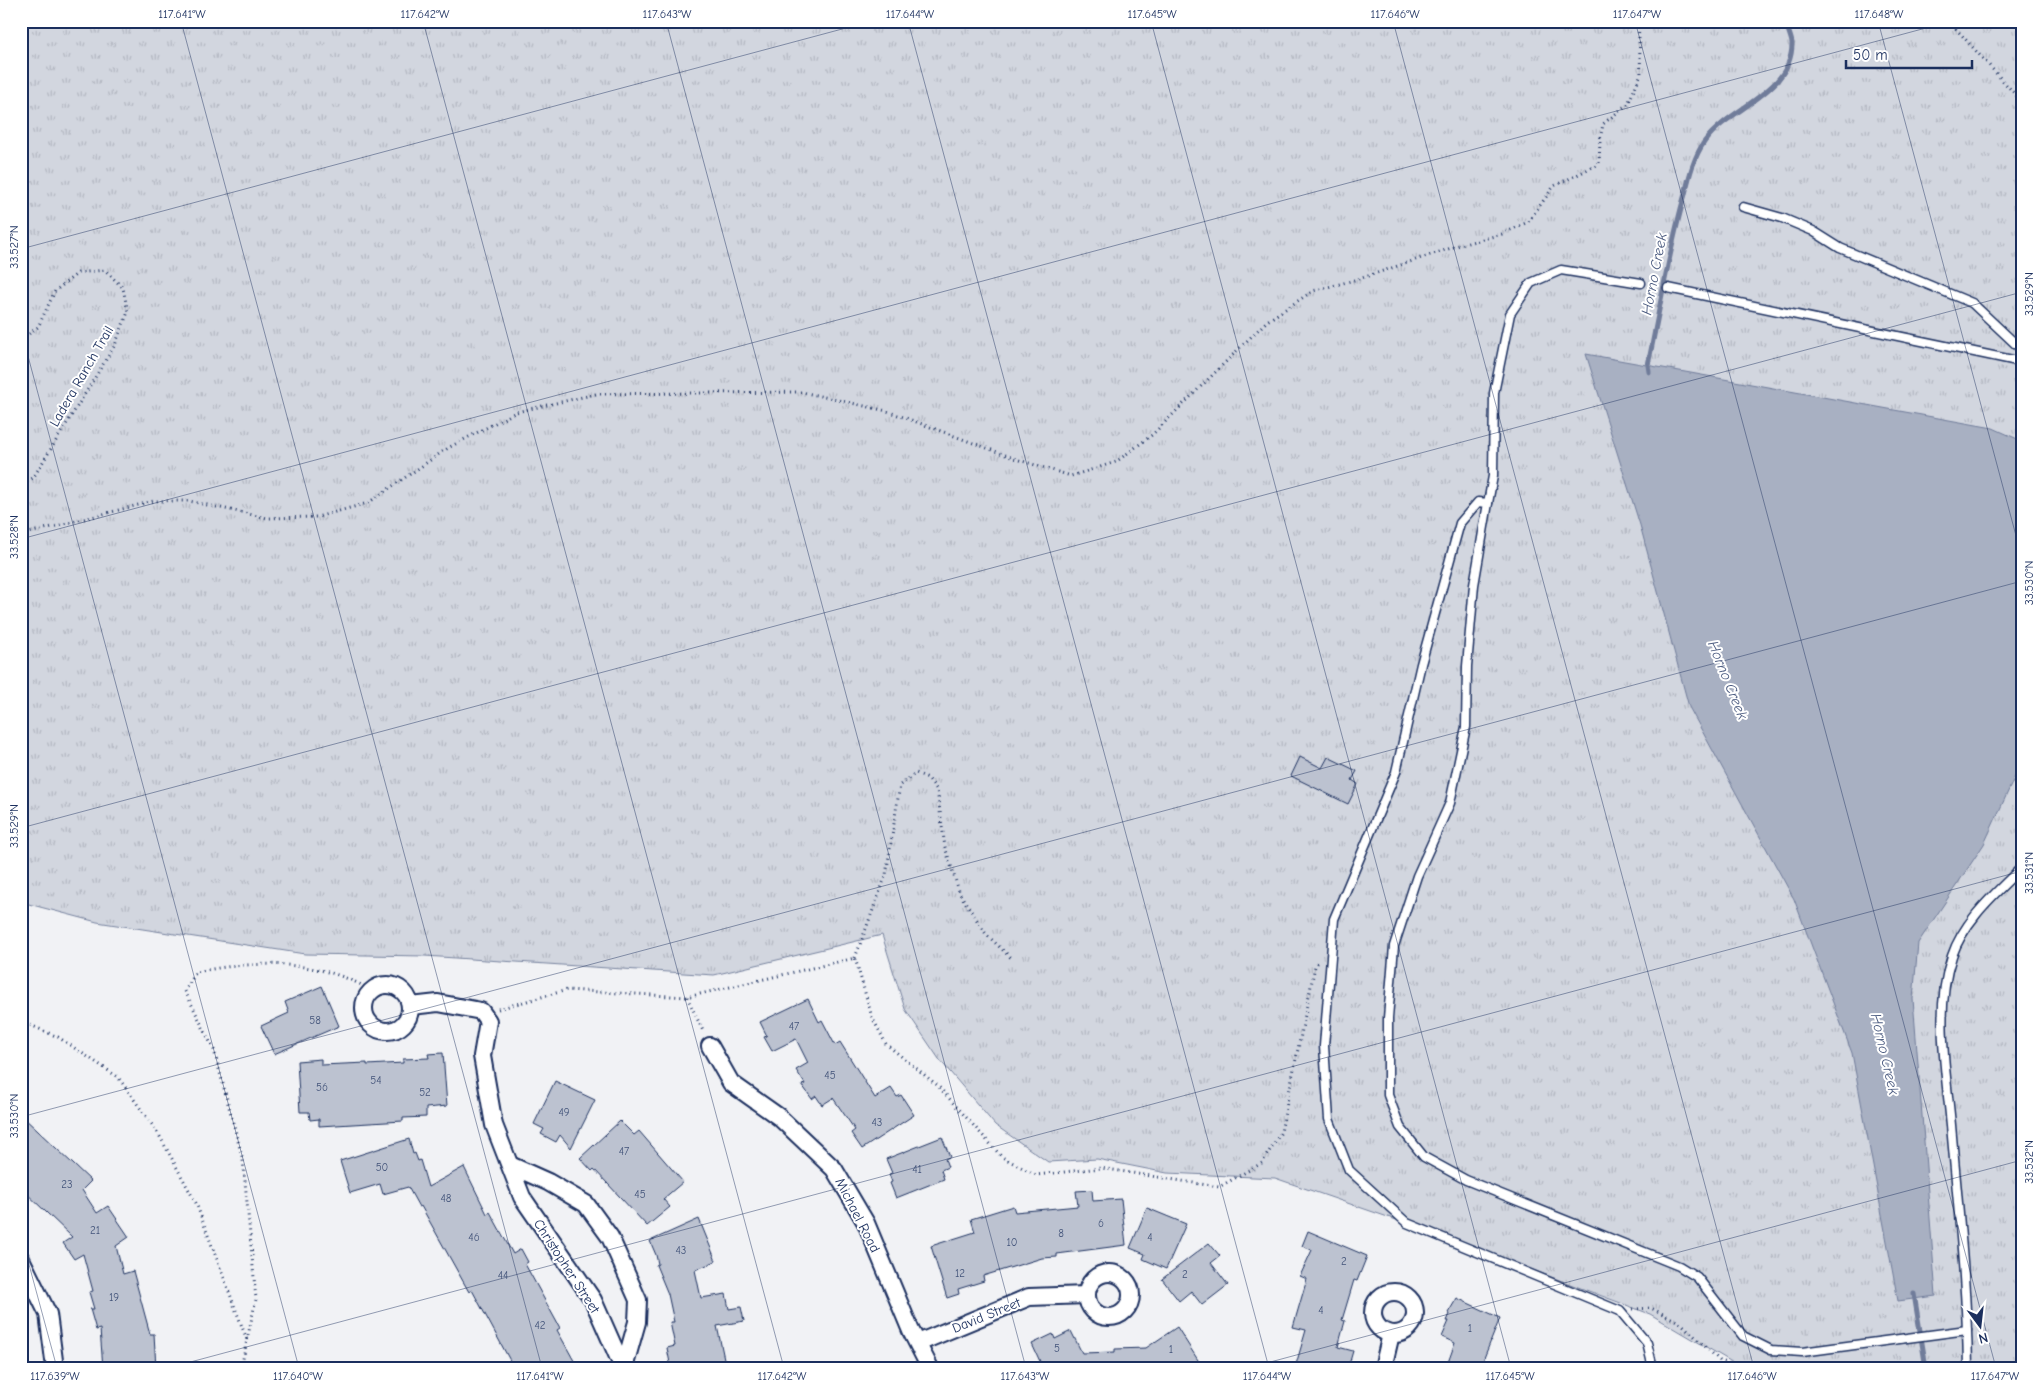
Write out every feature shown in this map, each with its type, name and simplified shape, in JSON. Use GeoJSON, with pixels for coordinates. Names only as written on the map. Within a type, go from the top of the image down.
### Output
{"type":"FeatureCollection","features":[{"type":"Feature","properties":{"kind":"street"},"geometry":{"type":"LineString","coordinates":[[385,985],[393,985],[405,992],[411,1006],[407,1021],[402,1027],[387,1032],[372,1026],[364,1012],[367,996],[372,990],[385,985]]}},
{"type":"Feature","properties":{"kind":"street"},"geometry":{"type":"LineString","coordinates":[[411,1006],[438,1003],[481,1011],[483,1014]]}},
{"type":"Feature","properties":{"kind":"street","name":"Christopher Street"},"geometry":{"type":"LineString","coordinates":[[483,1014],[488,1022],[482,1056],[494,1125],[522,1197],[593,1300],[623,1368]]}},
{"type":"Feature","properties":{"kind":"street","name":"Michael Road"},"geometry":{"type":"LineString","coordinates":[[710,1046],[731,1082],[779,1117],[834,1169],[866,1223],[930,1368]]}},
{"type":"Feature","properties":{"kind":"street","name":"Christopher Street"},"geometry":{"type":"LineString","coordinates":[[510,1166],[548,1182],[586,1204],[610,1237],[638,1300],[637,1322],[623,1368]]}},
{"type":"Feature","properties":{"kind":"street"},"geometry":{"type":"LineString","coordinates":[[21,1259],[48,1314],[55,1368]]}},
{"type":"Feature","properties":{"kind":"street","name":"David Street"},"geometry":{"type":"LineString","coordinates":[[918,1343],[1029,1297],[1087,1295]]}},
{"type":"Feature","properties":{"kind":"street"},"geometry":{"type":"LineString","coordinates":[[1383,1368],[1390,1334]]}},
{"type":"Feature","properties":{"kind":"lane"},"geometry":{"type":"LineString","coordinates":[[1743,207],[1782,218],[1813,231],[1840,248],[1972,303],[2022,350]]}},
{"type":"Feature","properties":{"kind":"lane"},"geometry":{"type":"LineString","coordinates":[[1641,283],[1561,270],[1531,283],[1510,314],[1494,393],[1493,476],[1473,594],[1467,666],[1466,727],[1450,803],[1418,876],[1394,946],[1388,1018],[1388,1095],[1400,1127],[1424,1157],[1466,1180],[1679,1266],[1697,1278],[1743,1336],[1771,1350],[1802,1352],[1935,1336],[1966,1330]]}},
{"type":"Feature","properties":{"kind":"lane"},"geometry":{"type":"LineString","coordinates":[[1668,288],[2022,362]]}},
{"type":"Feature","properties":{"kind":"lane"},"geometry":{"type":"LineString","coordinates":[[1488,503],[1478,502],[1460,523],[1421,664],[1396,772],[1334,919],[1324,1046],[1329,1119],[1349,1170],[1407,1223],[1620,1311],[1647,1344],[1653,1368]]}},
{"type":"Feature","properties":{"kind":"lane"},"geometry":{"type":"LineString","coordinates":[[1968,1368],[1946,1067],[1943,1015],[1944,985],[1952,955],[1962,932],[1985,904],[2022,867]]}},
{"type":"Feature","properties":{"kind":"path"},"geometry":{"type":"LineString","coordinates":[[21,535],[154,501],[188,501],[267,518],[318,517],[368,503],[448,448],[516,412],[596,394],[802,392],[887,410],[1019,460],[1070,476],[1116,462],[1152,435],[1267,321],[1313,291],[1362,278],[1502,234],[1528,222],[1554,186],[1599,164],[1603,124],[1628,104],[1642,74],[1638,21]]}},
{"type":"Feature","properties":{"kind":"path"},"geometry":{"type":"LineString","coordinates":[[1949,21],[2022,102]]}},
{"type":"Feature","properties":{"kind":"path","name":"Ladera Ranch Trail"},"geometry":{"type":"LineString","coordinates":[[21,340],[38,327],[55,291],[78,273],[105,270],[123,288],[128,312],[115,345],[33,478],[21,485]]}},
{"type":"Feature","properties":{"kind":"path"},"geometry":{"type":"LineString","coordinates":[[1011,958],[986,934],[960,894],[945,847],[937,790],[928,778],[916,773],[900,785],[886,875],[856,958],[872,1017],[886,1044],[937,1085],[1002,1157],[1036,1175],[1101,1168],[1219,1187],[1262,1163],[1281,1132],[1315,966],[1331,948]]}},
{"type":"Feature","properties":{"kind":"path"},"geometry":{"type":"LineString","coordinates":[[483,1014],[567,990],[688,998],[856,958]]}},
{"type":"Feature","properties":{"kind":"path"},"geometry":{"type":"LineString","coordinates":[[241,1368],[256,1299],[243,1160],[214,1050],[185,991],[196,972],[232,964],[314,967],[352,978],[372,990]]}},
{"type":"Feature","properties":{"kind":"path"},"geometry":{"type":"LineString","coordinates":[[688,998],[710,1046]]}},
{"type":"Feature","properties":{"kind":"path"},"geometry":{"type":"LineString","coordinates":[[21,1021],[58,1037],[118,1077],[158,1133],[196,1203],[247,1340]]}},
{"type":"Feature","properties":{"kind":"path"},"geometry":{"type":"LineString","coordinates":[[1620,1311],[1651,1308],[1681,1323],[1720,1361],[1746,1368]]}},
{"type":"Feature","properties":{"kind":"green space"},"geometry":{"type":"Polygon","coordinates":[[[21,21],[2022,21],[2022,1368],[1742,1368],[1650,1314],[1434,1233],[1275,1178],[1167,1173],[1097,1159],[1048,1162],[995,1125],[939,1059],[905,1009],[882,935],[714,975],[425,956],[305,954],[97,922],[21,902],[21,21]]]}},
{"type":"Feature","properties":{"kind":"water"},"geometry":{"type":"Polygon","coordinates":[[[1586,354],[1993,428],[2022,441],[2022,761],[1984,844],[1918,943],[1913,999],[1936,1296],[1898,1301],[1852,1053],[1794,899],[1689,707],[1640,525],[1586,354]]]}},
{"type":"Feature","properties":{"kind":"building"},"geometry":{"type":"Polygon","coordinates":[[[1300,757],[1322,768],[1328,757],[1357,771],[1352,780],[1358,784],[1348,804],[1291,776],[1300,757]]]}},
{"type":"Feature","properties":{"kind":"building"},"geometry":{"type":"Polygon","coordinates":[[[322,986],[339,1026],[274,1054],[261,1026],[289,1013],[285,1002],[322,986]]]}},
{"type":"Feature","properties":{"kind":"building"},"geometry":{"type":"Polygon","coordinates":[[[808,999],[819,1022],[822,1020],[835,1045],[840,1042],[875,1098],[891,1088],[897,1097],[901,1095],[914,1115],[862,1149],[851,1133],[855,1130],[833,1098],[822,1105],[816,1096],[812,1099],[802,1085],[805,1084],[796,1070],[808,1063],[796,1039],[772,1051],[764,1037],[767,1036],[760,1022],[808,999]]]}},
{"type":"Feature","properties":{"kind":"building"},"geometry":{"type":"Polygon","coordinates":[[[443,1053],[447,1106],[426,1108],[426,1117],[403,1118],[403,1121],[319,1126],[319,1119],[310,1120],[309,1112],[300,1112],[297,1061],[321,1059],[321,1065],[367,1063],[367,1065],[403,1063],[403,1059],[429,1058],[428,1054],[443,1053]]]}},
{"type":"Feature","properties":{"kind":"building"},"geometry":{"type":"Polygon","coordinates":[[[555,1081],[595,1100],[571,1148],[560,1135],[556,1142],[541,1134],[544,1129],[534,1124],[555,1081]]]}},
{"type":"Feature","properties":{"kind":"building"},"geometry":{"type":"Polygon","coordinates":[[[21,1115],[91,1181],[82,1190],[97,1213],[108,1206],[129,1237],[116,1246],[123,1274],[133,1271],[150,1334],[154,1334],[156,1368],[103,1368],[100,1329],[96,1330],[90,1309],[94,1309],[89,1292],[93,1291],[83,1254],[74,1259],[63,1243],[72,1237],[21,1188],[21,1115]]]}},
{"type":"Feature","properties":{"kind":"building"},"geometry":{"type":"Polygon","coordinates":[[[620,1121],[634,1135],[639,1131],[683,1182],[663,1199],[670,1207],[647,1226],[594,1169],[592,1171],[580,1158],[620,1121]]]}},
{"type":"Feature","properties":{"kind":"building"},"geometry":{"type":"Polygon","coordinates":[[[942,1137],[950,1157],[945,1159],[948,1167],[941,1170],[944,1179],[896,1198],[890,1183],[892,1182],[889,1174],[892,1173],[886,1159],[942,1137]]]}},
{"type":"Feature","properties":{"kind":"building"},"geometry":{"type":"Polygon","coordinates":[[[409,1139],[413,1154],[415,1153],[418,1161],[420,1160],[428,1187],[464,1167],[487,1214],[490,1212],[513,1254],[521,1249],[528,1262],[525,1264],[560,1328],[557,1330],[578,1368],[514,1368],[472,1290],[469,1292],[421,1206],[419,1207],[408,1187],[383,1194],[380,1184],[350,1193],[340,1161],[409,1139]]]}},
{"type":"Feature","properties":{"kind":"building"},"geometry":{"type":"Polygon","coordinates":[[[1092,1190],[1093,1201],[1121,1199],[1126,1245],[1057,1254],[1057,1257],[1042,1258],[983,1276],[984,1281],[958,1289],[959,1294],[947,1298],[931,1246],[975,1232],[971,1219],[1013,1206],[1015,1212],[1078,1206],[1076,1191],[1092,1190]]]}},
{"type":"Feature","properties":{"kind":"building"},"geometry":{"type":"Polygon","coordinates":[[[1147,1208],[1186,1224],[1166,1269],[1143,1259],[1145,1254],[1130,1248],[1147,1208]]]}},
{"type":"Feature","properties":{"kind":"building"},"geometry":{"type":"Polygon","coordinates":[[[699,1219],[716,1261],[695,1270],[701,1298],[726,1294],[729,1309],[741,1307],[744,1321],[717,1326],[726,1368],[671,1368],[667,1348],[675,1346],[670,1322],[674,1322],[668,1294],[656,1265],[658,1264],[656,1255],[650,1241],[699,1219]]]}},
{"type":"Feature","properties":{"kind":"building"},"geometry":{"type":"Polygon","coordinates":[[[1308,1231],[1367,1256],[1357,1281],[1354,1280],[1342,1320],[1345,1321],[1338,1347],[1353,1351],[1348,1368],[1295,1368],[1306,1330],[1293,1327],[1307,1279],[1300,1276],[1312,1250],[1302,1246],[1308,1231]]]}},
{"type":"Feature","properties":{"kind":"building"},"geometry":{"type":"Polygon","coordinates":[[[1209,1243],[1220,1256],[1211,1263],[1228,1285],[1202,1305],[1191,1291],[1179,1301],[1162,1279],[1209,1243]]]}},
{"type":"Feature","properties":{"kind":"building"},"geometry":{"type":"Polygon","coordinates":[[[1457,1298],[1500,1318],[1480,1368],[1446,1368],[1455,1343],[1442,1337],[1449,1321],[1447,1321],[1450,1314],[1448,1313],[1457,1298]]]}},
{"type":"Feature","properties":{"kind":"building"},"geometry":{"type":"Polygon","coordinates":[[[1177,1327],[1203,1368],[1043,1368],[1032,1344],[1053,1334],[1055,1339],[1071,1331],[1082,1353],[1115,1352],[1115,1349],[1146,1348],[1177,1327]]]}},
{"type":"Feature","properties":{"kind":"waterway","name":"Horno Creek"},"geometry":{"type":"LineString","coordinates":[[1649,372],[1648,365],[1669,258],[1695,160],[1705,141],[1716,129],[1772,87],[1782,74],[1790,60],[1792,43],[1785,21]]}},
{"type":"Feature","properties":{"kind":"waterway","name":"Horno Creek"},"geometry":{"type":"LineString","coordinates":[[1914,1294],[1926,1368]]}}]}
